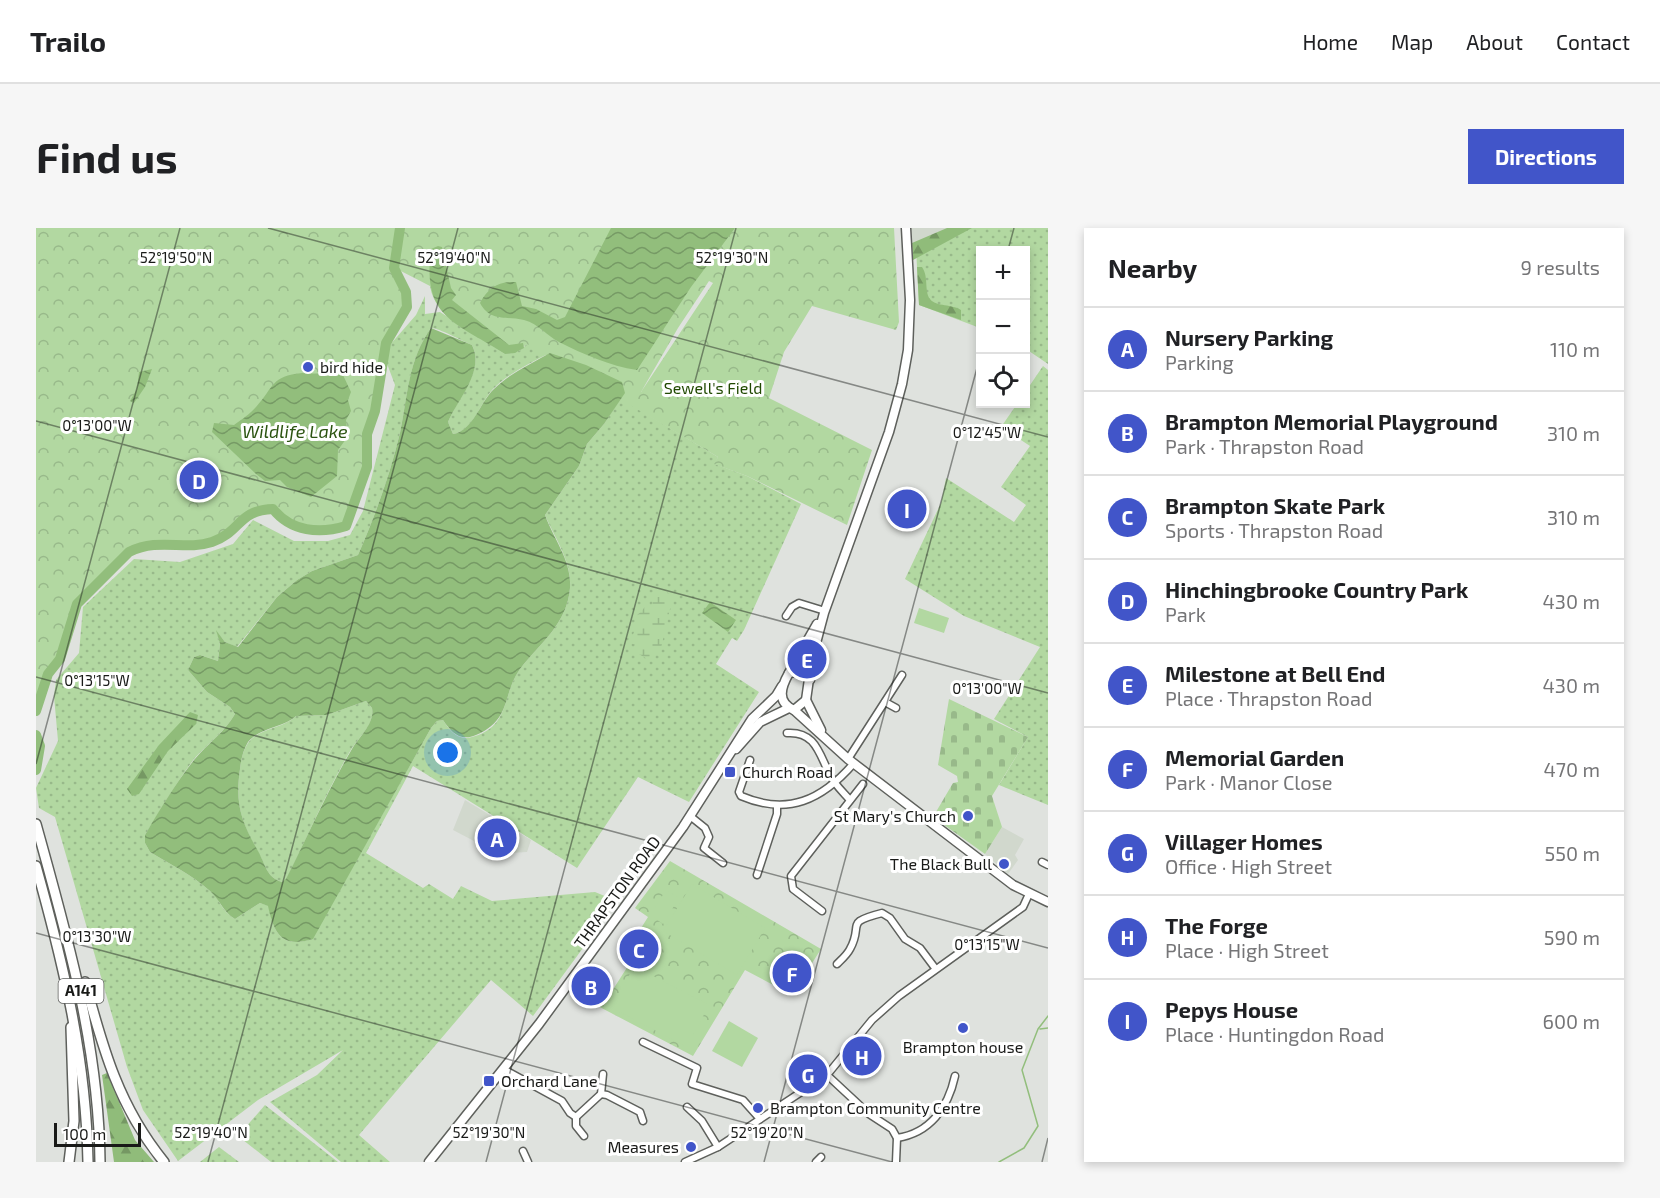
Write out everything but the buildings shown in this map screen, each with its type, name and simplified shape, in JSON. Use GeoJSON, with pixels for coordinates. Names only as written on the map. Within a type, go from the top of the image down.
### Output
{"type":"FeatureCollection","features":[{"type":"Feature","properties":{"kind":"highway","name":"A141"},"geometry":{"type":"LineString","coordinates":[[36,824],[64,926],[90,1038],[97,1095],[100,1162]]}},
{"type":"Feature","properties":{"kind":"highway","name":"A141"},"geometry":{"type":"LineString","coordinates":[[36,866],[62,956],[81,1056],[88,1162]]}},
{"type":"Feature","properties":{"kind":"highway"},"geometry":{"type":"LineString","coordinates":[[64,926],[79,961],[117,1086],[141,1134],[164,1162]]}},
{"type":"Feature","properties":{"kind":"highway"},"geometry":{"type":"LineString","coordinates":[[62,956],[74,1065],[74,1120],[69,1162]]}},
{"type":"Feature","properties":{"kind":"main road"},"geometry":{"type":"LineString","coordinates":[[825,738],[806,700],[812,658],[824,612],[889,432],[908,350],[910,300],[906,228]]}},
{"type":"Feature","properties":{"kind":"main road","name":"THRAPSTON ROAD"},"geometry":{"type":"LineString","coordinates":[[430,1162],[503,1069],[690,816],[735,750],[752,719],[776,696],[824,612]]}},
{"type":"Feature","properties":{"kind":"main road"},"geometry":{"type":"LineString","coordinates":[[789,674],[802,671],[810,680]]}},
{"type":"Feature","properties":{"kind":"main road"},"geometry":{"type":"LineString","coordinates":[[782,686],[782,699],[791,709],[851,761],[1013,885],[1029,894],[1047,898]]}},
{"type":"Feature","properties":{"kind":"main road","name":"THRAPSTON ROAD"},"geometry":{"type":"LineString","coordinates":[[735,750],[764,719],[791,709],[806,700]]}},
{"type":"Feature","properties":{"kind":"street"},"geometry":{"type":"LineString","coordinates":[[786,616],[792,607],[800,603],[824,612]]}},
{"type":"Feature","properties":{"kind":"street"},"geometry":{"type":"LineString","coordinates":[[750,760],[739,792],[741,796],[777,807],[816,796],[836,783],[902,675]]}},
{"type":"Feature","properties":{"kind":"street"},"geometry":{"type":"LineString","coordinates":[[885,702],[896,708]]}},
{"type":"Feature","properties":{"kind":"street"},"geometry":{"type":"LineString","coordinates":[[787,733],[810,738],[820,750],[829,774],[850,800]]}},
{"type":"Feature","properties":{"kind":"street"},"geometry":{"type":"LineString","coordinates":[[822,911],[793,889],[791,876],[863,784]]}},
{"type":"Feature","properties":{"kind":"street"},"geometry":{"type":"LineString","coordinates":[[757,875],[777,814],[777,807]]}},
{"type":"Feature","properties":{"kind":"street"},"geometry":{"type":"LineString","coordinates":[[690,816],[705,828],[709,837],[704,848],[723,863]]}},
{"type":"Feature","properties":{"kind":"street"},"geometry":{"type":"LineString","coordinates":[[685,1162],[718,1147],[827,1075],[873,1020],[935,968],[1023,907],[1029,894]]}},
{"type":"Feature","properties":{"kind":"street"},"geometry":{"type":"LineString","coordinates":[[837,964],[849,951],[855,924],[861,918],[882,913],[890,918],[904,939],[920,948],[935,968]]}},
{"type":"Feature","properties":{"kind":"street"},"geometry":{"type":"LineString","coordinates":[[643,1042],[697,1068],[692,1084],[743,1100],[760,1119]]}},
{"type":"Feature","properties":{"kind":"street"},"geometry":{"type":"LineString","coordinates":[[503,1069],[562,1101],[570,1113],[576,1117]]}},
{"type":"Feature","properties":{"kind":"street"},"geometry":{"type":"LineString","coordinates":[[584,1136],[576,1126],[576,1117],[601,1094],[603,1074]]}},
{"type":"Feature","properties":{"kind":"street"},"geometry":{"type":"LineString","coordinates":[[827,1075],[869,1114],[885,1123],[897,1138],[896,1162]]}},
{"type":"Feature","properties":{"kind":"street"},"geometry":{"type":"LineString","coordinates":[[897,1138],[923,1131],[944,1107],[955,1076]]}},
{"type":"Feature","properties":{"kind":"street"},"geometry":{"type":"LineString","coordinates":[[601,1094],[640,1112],[643,1121]]}},
{"type":"Feature","properties":{"kind":"street"},"geometry":{"type":"LineString","coordinates":[[687,1107],[702,1121],[718,1147]]}},
{"type":"Feature","properties":{"kind":"street"},"geometry":{"type":"LineString","coordinates":[[523,1151],[528,1162]]}},
{"type":"Feature","properties":{"kind":"street"},"geometry":{"type":"LineString","coordinates":[[816,1162],[821,1157]]}},
{"type":"Feature","properties":{"kind":"shaded area"},"geometry":{"type":"Polygon","coordinates":[[[906,228],[964,228],[908,257],[906,228]]]}},
{"type":"Feature","properties":{"kind":"shaded area"},"geometry":{"type":"Polygon","coordinates":[[[465,800],[531,840],[527,852],[510,853],[486,846],[480,850],[474,841],[453,830],[465,800]]]}},
{"type":"Feature","properties":{"kind":"shaded area"},"geometry":{"type":"Polygon","coordinates":[[[1002,827],[1024,839],[1015,855],[1018,860],[1008,874],[985,854],[1002,827]]]}},
{"type":"Feature","properties":{"kind":"green space","name":"Sewell's Field"},"geometry":{"type":"Polygon","coordinates":[[[36,228],[894,228],[899,322],[896,330],[812,306],[784,352],[769,398],[872,450],[847,525],[747,476],[714,464],[718,457],[527,344],[515,353],[505,354],[449,318],[434,298],[430,286],[395,268],[406,292],[407,307],[386,343],[375,411],[367,434],[367,467],[346,526],[326,530],[306,529],[288,522],[273,509],[252,511],[227,535],[195,546],[167,542],[139,547],[129,552],[77,604],[60,659],[48,674],[36,714],[36,228]],[[709,281],[678,328],[641,392],[713,283],[709,281]]]}},
{"type":"Feature","properties":{"kind":"green space"},"geometry":{"type":"Polygon","coordinates":[[[947,228],[972,228],[913,260],[912,243],[947,228]]]}},
{"type":"Feature","properties":{"kind":"green space"},"geometry":{"type":"Polygon","coordinates":[[[953,228],[1048,228],[1048,364],[1030,352],[1030,246],[976,246],[976,326],[919,305],[916,248],[953,228]]]}},
{"type":"Feature","properties":{"kind":"green space"},"geometry":{"type":"Polygon","coordinates":[[[917,267],[922,267],[924,271],[930,299],[933,302],[961,310],[961,320],[919,305],[917,267]]]}},
{"type":"Feature","properties":{"kind":"green space"},"geometry":{"type":"Polygon","coordinates":[[[425,296],[425,314],[440,312],[505,354],[518,351],[528,342],[596,364],[629,386],[625,401],[718,457],[715,464],[747,476],[801,504],[744,630],[737,641],[732,638],[716,664],[759,692],[689,802],[638,777],[577,868],[413,766],[366,853],[423,888],[429,884],[453,899],[461,886],[492,901],[595,892],[612,899],[608,914],[533,1016],[491,980],[359,1135],[390,1162],[341,1162],[270,1102],[317,1075],[343,1050],[258,1100],[178,1161],[143,1110],[127,1067],[55,817],[39,808],[36,788],[58,741],[54,696],[56,680],[79,653],[83,607],[134,559],[180,562],[233,544],[253,520],[294,541],[328,541],[350,535],[363,511],[395,385],[386,361],[389,346],[416,315],[425,296]],[[431,328],[423,340],[413,366],[392,464],[358,555],[312,571],[297,580],[277,597],[237,647],[225,642],[217,632],[220,644],[218,661],[200,655],[194,657],[188,670],[207,692],[230,707],[235,714],[194,759],[145,835],[145,843],[150,852],[203,885],[235,919],[260,903],[269,906],[276,931],[286,940],[293,942],[312,939],[431,728],[437,721],[443,720],[455,734],[467,738],[485,732],[493,726],[504,708],[514,678],[552,632],[568,601],[570,578],[566,559],[545,515],[579,466],[587,444],[604,424],[624,393],[622,382],[586,365],[550,353],[499,383],[466,428],[453,434],[448,422],[468,385],[475,365],[475,355],[472,345],[431,328]]]}},
{"type":"Feature","properties":{"kind":"green space"},"geometry":{"type":"Polygon","coordinates":[[[1043,366],[1048,370],[1048,805],[999,785],[1028,737],[994,719],[1040,647],[964,616],[905,579],[941,503],[946,478],[1014,522],[1026,505],[1001,487],[1030,446],[1001,427],[1014,408],[1030,408],[1030,385],[1043,366]]]}},
{"type":"Feature","properties":{"kind":"green space"},"geometry":{"type":"Polygon","coordinates":[[[658,586],[673,596],[661,648],[653,652],[649,660],[637,653],[636,646],[630,642],[636,627],[635,618],[647,605],[651,606],[658,586]]]}},
{"type":"Feature","properties":{"kind":"green space"},"geometry":{"type":"Polygon","coordinates":[[[919,608],[949,618],[944,633],[914,623],[919,608]]]}},
{"type":"Feature","properties":{"kind":"green space"},"geometry":{"type":"Polygon","coordinates":[[[949,699],[1028,737],[992,796],[1002,827],[985,854],[933,817],[953,783],[958,782],[957,776],[938,765],[949,699]]]}},
{"type":"Feature","properties":{"kind":"green space"},"geometry":{"type":"Polygon","coordinates":[[[366,701],[372,708],[369,724],[334,780],[286,880],[282,882],[277,880],[267,870],[247,831],[241,812],[238,792],[246,746],[259,734],[296,716],[327,715],[366,701]]]}},
{"type":"Feature","properties":{"kind":"green space"},"geometry":{"type":"Polygon","coordinates":[[[190,712],[198,715],[196,724],[168,751],[139,794],[132,796],[127,789],[159,745],[190,712]]]}},
{"type":"Feature","properties":{"kind":"green space"},"geometry":{"type":"Polygon","coordinates":[[[670,861],[821,949],[792,995],[745,970],[693,1056],[573,993],[590,969],[596,973],[597,982],[612,991],[628,966],[621,960],[648,917],[635,908],[670,861]]]}},
{"type":"Feature","properties":{"kind":"green space"},"geometry":{"type":"Polygon","coordinates":[[[692,884],[765,928],[737,975],[663,931],[692,884]]]}},
{"type":"Feature","properties":{"kind":"green space"},"geometry":{"type":"Polygon","coordinates":[[[666,890],[679,898],[663,924],[650,915],[666,890]]]}},
{"type":"Feature","properties":{"kind":"green space"},"geometry":{"type":"Polygon","coordinates":[[[639,933],[653,942],[639,964],[625,955],[639,933]]]}},
{"type":"Feature","properties":{"kind":"green space"},"geometry":{"type":"Polygon","coordinates":[[[634,966],[709,1005],[687,1047],[612,1008],[634,966]]]}},
{"type":"Feature","properties":{"kind":"green space"},"geometry":{"type":"Polygon","coordinates":[[[729,1021],[758,1038],[742,1067],[712,1051],[729,1021]]]}},
{"type":"Feature","properties":{"kind":"green space"},"geometry":{"type":"Polygon","coordinates":[[[107,1073],[135,1140],[154,1162],[114,1162],[102,1075],[107,1073]]]}},
{"type":"Feature","properties":{"kind":"green space"},"geometry":{"type":"Polygon","coordinates":[[[265,1105],[338,1162],[271,1162],[238,1136],[265,1105]]]}},
{"type":"Feature","properties":{"kind":"green space"},"geometry":{"type":"Polygon","coordinates":[[[219,1147],[239,1162],[200,1162],[219,1147]]]}},
{"type":"Feature","properties":{"kind":"water"},"geometry":{"type":"Polygon","coordinates":[[[611,228],[735,228],[691,287],[637,370],[607,363],[578,351],[524,320],[494,316],[480,303],[494,286],[516,282],[522,306],[536,309],[557,320],[565,317],[611,228]]]}},
{"type":"Feature","properties":{"kind":"water"},"geometry":{"type":"Polygon","coordinates":[[[442,247],[451,288],[456,295],[452,300],[509,345],[523,343],[524,348],[515,353],[505,354],[446,315],[437,304],[432,290],[431,249],[442,247]]]}},
{"type":"Feature","properties":{"kind":"water"},"geometry":{"type":"Polygon","coordinates":[[[431,328],[472,345],[475,355],[473,375],[448,422],[453,434],[466,428],[500,383],[550,353],[586,365],[622,382],[625,393],[587,444],[579,466],[545,515],[565,560],[570,578],[568,601],[552,632],[514,678],[505,706],[496,722],[470,737],[456,735],[443,720],[437,721],[431,728],[313,939],[293,942],[286,940],[276,931],[268,906],[260,903],[235,919],[203,885],[150,852],[145,843],[145,835],[187,769],[235,714],[230,707],[207,692],[188,670],[194,657],[200,655],[218,661],[220,644],[216,630],[225,642],[238,647],[277,597],[297,580],[312,571],[358,555],[392,464],[413,365],[423,340],[431,328]],[[366,701],[327,715],[296,716],[259,733],[246,745],[238,792],[241,812],[247,830],[267,870],[277,880],[282,882],[286,879],[334,781],[369,724],[372,708],[366,701]]]}},
{"type":"Feature","properties":{"kind":"water"},"geometry":{"type":"Polygon","coordinates":[[[152,369],[145,387],[134,403],[130,401],[137,389],[139,372],[152,369]]]}},
{"type":"Feature","properties":{"kind":"water","name":"Wildlife Lake"},"geometry":{"type":"Polygon","coordinates":[[[302,373],[343,375],[351,392],[348,400],[351,411],[346,420],[347,430],[344,433],[346,439],[338,450],[337,476],[311,497],[287,487],[280,480],[265,481],[212,432],[214,423],[234,425],[245,417],[279,380],[302,373]]]}},
{"type":"Feature","properties":{"kind":"water"},"geometry":{"type":"Polygon","coordinates":[[[710,602],[736,620],[728,632],[702,613],[710,602]]]}},
{"type":"Feature","properties":{"kind":"waterway"},"geometry":{"type":"LineString","coordinates":[[36,711],[48,674],[60,659],[77,604],[129,552],[151,545],[192,545],[212,542],[229,533],[246,517],[262,510],[273,509],[288,522],[306,529],[326,530],[346,526],[367,467],[367,434],[375,411],[386,343],[407,307],[406,292],[394,268],[400,228]]}},
{"type":"Feature","properties":{"kind":"waterway"},"geometry":{"type":"LineString","coordinates":[[36,735],[40,746],[36,770]]}},
{"type":"Feature","properties":{"kind":"waterway"},"geometry":{"type":"LineString","coordinates":[[999,1162],[1024,1148],[1038,1126],[1022,1070],[1038,1029],[1048,1016]]}},
{"type":"Feature","properties":{"kind":"waterway"},"geometry":{"type":"LineString","coordinates":[[1040,1029],[1048,1028]]}},
{"type":"Feature","properties":{"kind":"place","name":"bird hide"},"geometry":{"type":"Point","coordinates":[308,367]}},
{"type":"Feature","properties":{"kind":"place","name":"Hinchingbrooke Country Park"},"geometry":{"type":"Point","coordinates":[199,480]}},
{"type":"Feature","properties":{"kind":"place","name":"Pepys House"},"geometry":{"type":"Point","coordinates":[907,509]}},
{"type":"Feature","properties":{"kind":"place","name":"Milestone at Bell End"},"geometry":{"type":"Point","coordinates":[807,659]}},
{"type":"Feature","properties":{"kind":"place","name":"Church Road"},"geometry":{"type":"Point","coordinates":[730,772]}},
{"type":"Feature","properties":{"kind":"place","name":"St Mary's Church"},"geometry":{"type":"Point","coordinates":[968,816]}},
{"type":"Feature","properties":{"kind":"place","name":"Nursery Parking"},"geometry":{"type":"Point","coordinates":[497,838]}},
{"type":"Feature","properties":{"kind":"place","name":"The Black Bull"},"geometry":{"type":"Point","coordinates":[1004,864]}},
{"type":"Feature","properties":{"kind":"place","name":"Brampton Skate Park"},"geometry":{"type":"Point","coordinates":[639,949]}},
{"type":"Feature","properties":{"kind":"place","name":"Memorial Garden"},"geometry":{"type":"Point","coordinates":[792,973]}},
{"type":"Feature","properties":{"kind":"place","name":"Brampton Memorial Playground"},"geometry":{"type":"Point","coordinates":[591,986]}},
{"type":"Feature","properties":{"kind":"place","name":"Brampton house"},"geometry":{"type":"Point","coordinates":[963,1028]}},
{"type":"Feature","properties":{"kind":"place","name":"The Forge"},"geometry":{"type":"Point","coordinates":[862,1056]}},
{"type":"Feature","properties":{"kind":"place","name":"Villager Homes"},"geometry":{"type":"Point","coordinates":[808,1074]}},
{"type":"Feature","properties":{"kind":"place","name":"Orchard Lane"},"geometry":{"type":"Point","coordinates":[489,1081]}},
{"type":"Feature","properties":{"kind":"place","name":"Brampton Community Centre"},"geometry":{"type":"Point","coordinates":[758,1108]}},
{"type":"Feature","properties":{"kind":"place","name":"Measures"},"geometry":{"type":"Point","coordinates":[691,1147]}}]}
